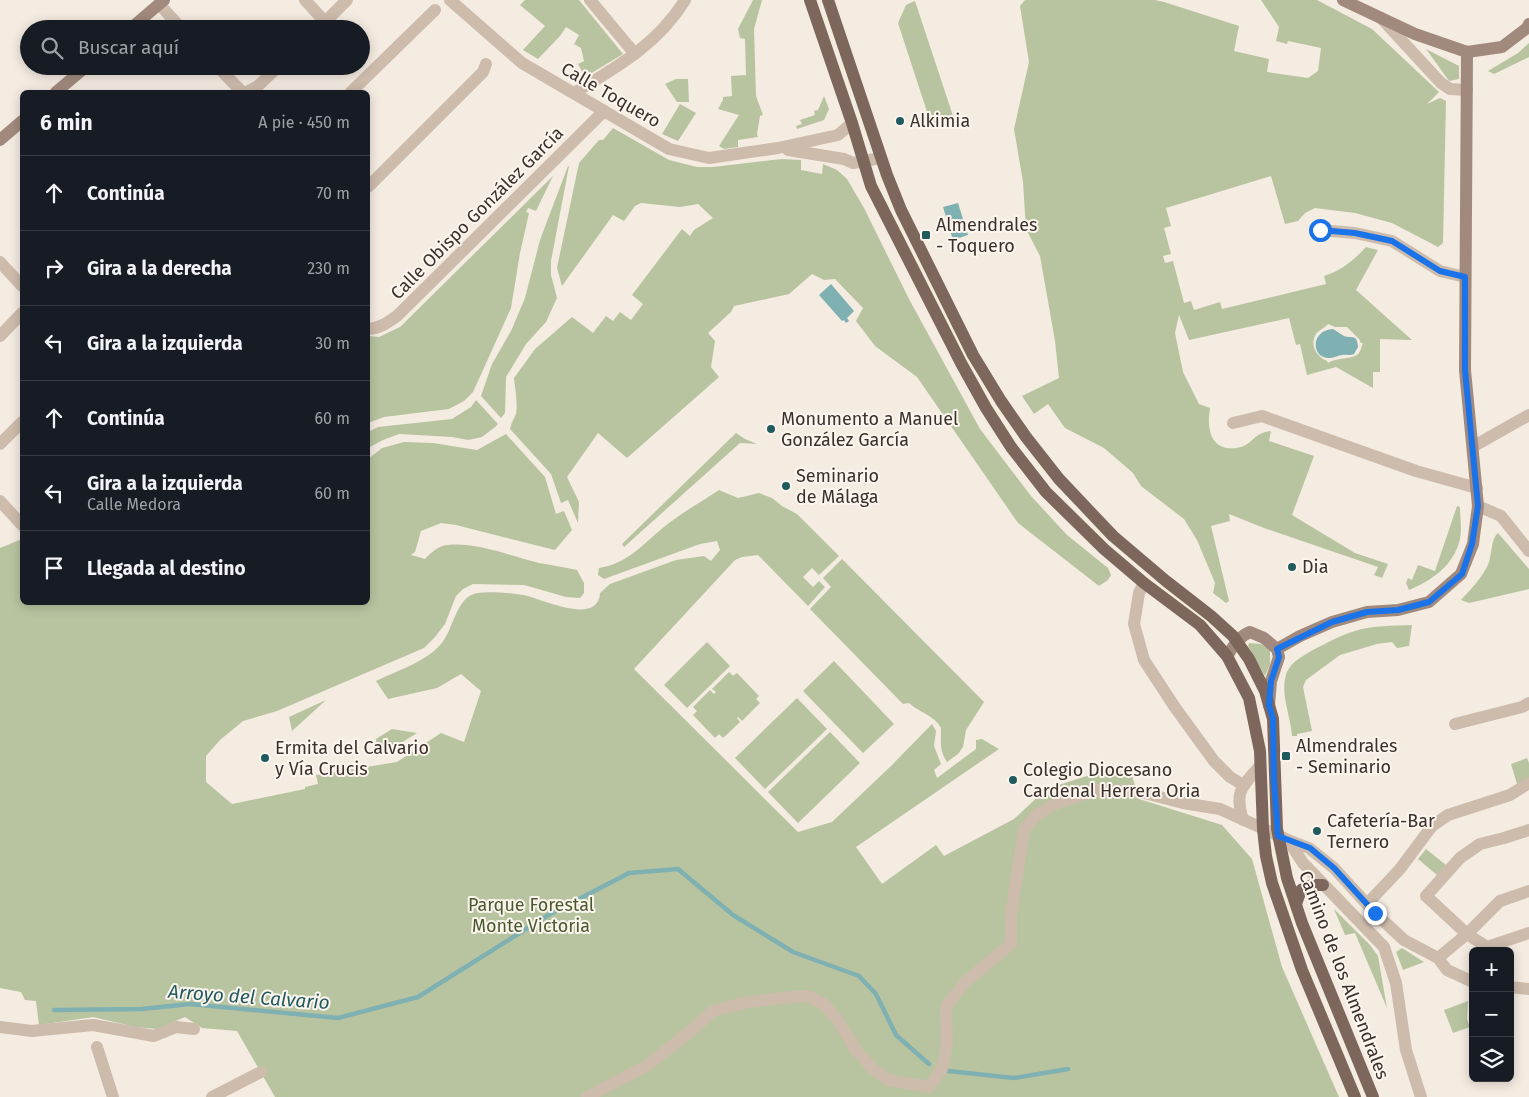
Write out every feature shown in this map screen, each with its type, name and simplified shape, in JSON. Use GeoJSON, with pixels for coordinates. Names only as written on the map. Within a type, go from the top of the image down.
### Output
{"type":"FeatureCollection","features":[{"type":"Feature","properties":{"kind":"main road","name":"Camino de los Almendrales"},"geometry":{"type":"LineString","coordinates":[[810,0],[852,123],[871,186],[961,363],[1011,447],[1046,492],[1104,549],[1144,583],[1200,625],[1227,656],[1249,698],[1260,751],[1263,829],[1272,883],[1302,970],[1355,1097]]}},
{"type":"Feature","properties":{"kind":"main road","name":"Camino de los Almendrales"},"geometry":{"type":"LineString","coordinates":[[828,0],[901,210],[973,355],[1001,401],[1026,437],[1060,479],[1113,536],[1211,616],[1237,642],[1249,658],[1264,690],[1273,719],[1274,772],[1283,838],[1286,878],[1302,923],[1373,1097]]}},
{"type":"Feature","properties":{"kind":"main road"},"geometry":{"type":"LineString","coordinates":[[1296,904],[1301,890],[1312,884],[1323,885]]}},
{"type":"Feature","properties":{"kind":"street"},"geometry":{"type":"LineString","coordinates":[[305,0],[319,20]]}},
{"type":"Feature","properties":{"kind":"street"},"geometry":{"type":"LineString","coordinates":[[327,20],[347,0]]}},
{"type":"Feature","properties":{"kind":"street","name":"Calle Toquero"},"geometry":{"type":"LineString","coordinates":[[450,0],[522,63],[669,149],[709,158],[778,148],[838,135],[852,123]]}},
{"type":"Feature","properties":{"kind":"street"},"geometry":{"type":"LineString","coordinates":[[590,0],[635,54]]}},
{"type":"Feature","properties":{"kind":"street"},"geometry":{"type":"LineString","coordinates":[[574,93],[646,46],[676,14],[685,0]]}},
{"type":"Feature","properties":{"kind":"street"},"geometry":{"type":"LineString","coordinates":[[1343,0],[1415,34],[1468,52],[1502,47],[1528,28],[1529,24]]}},
{"type":"Feature","properties":{"kind":"street"},"geometry":{"type":"LineString","coordinates":[[141,20],[162,2],[175,20]]}},
{"type":"Feature","properties":{"kind":"street"},"geometry":{"type":"LineString","coordinates":[[370,73],[435,10]]}},
{"type":"Feature","properties":{"kind":"street"},"geometry":{"type":"LineString","coordinates":[[1380,18],[1441,83],[1450,89],[1467,90]]}},
{"type":"Feature","properties":{"kind":"street"},"geometry":{"type":"LineString","coordinates":[[1277,649],[1300,636],[1332,622],[1367,612],[1398,610],[1429,602],[1462,574],[1472,544],[1478,506],[1474,446],[1465,370],[1468,52]]}},
{"type":"Feature","properties":{"kind":"street"},"geometry":{"type":"LineString","coordinates":[[370,185],[483,72],[486,64]]}},
{"type":"Feature","properties":{"kind":"street"},"geometry":{"type":"LineString","coordinates":[[58,90],[76,75]]}},
{"type":"Feature","properties":{"kind":"street"},"geometry":{"type":"LineString","coordinates":[[226,75],[240,90]]}},
{"type":"Feature","properties":{"kind":"street"},"geometry":{"type":"LineString","coordinates":[[251,90],[270,75]]}},
{"type":"Feature","properties":{"kind":"street"},"geometry":{"type":"LineString","coordinates":[[353,90],[368,75]]}},
{"type":"Feature","properties":{"kind":"street"},"geometry":{"type":"LineString","coordinates":[[598,79],[592,88],[591,96],[599,108]]}},
{"type":"Feature","properties":{"kind":"street","name":"Calle Obispo González García"},"geometry":{"type":"LineString","coordinates":[[370,329],[385,324],[397,316],[599,108]]}},
{"type":"Feature","properties":{"kind":"street"},"geometry":{"type":"LineString","coordinates":[[0,140],[20,123]]}},
{"type":"Feature","properties":{"kind":"street"},"geometry":{"type":"LineString","coordinates":[[838,135],[838,148],[844,159]]}},
{"type":"Feature","properties":{"kind":"street","name":"Calle Toquero"},"geometry":{"type":"LineString","coordinates":[[778,148],[844,159],[853,163],[863,162]]}},
{"type":"Feature","properties":{"kind":"street"},"geometry":{"type":"LineString","coordinates":[[863,162],[882,158]]}},
{"type":"Feature","properties":{"kind":"street"},"geometry":{"type":"LineString","coordinates":[[1320,230],[1355,233],[1392,241],[1440,271],[1465,277]]}},
{"type":"Feature","properties":{"kind":"street"},"geometry":{"type":"LineString","coordinates":[[0,262],[20,284]]}},
{"type":"Feature","properties":{"kind":"street"},"geometry":{"type":"LineString","coordinates":[[0,336],[20,315]]}},
{"type":"Feature","properties":{"kind":"street"},"geometry":{"type":"LineString","coordinates":[[1474,446],[1529,415]]}},
{"type":"Feature","properties":{"kind":"street"},"geometry":{"type":"LineString","coordinates":[[1233,423],[1262,416],[1416,471],[1477,488]]}},
{"type":"Feature","properties":{"kind":"street"},"geometry":{"type":"LineString","coordinates":[[0,444],[20,424]]}},
{"type":"Feature","properties":{"kind":"street"},"geometry":{"type":"LineString","coordinates":[[0,501],[20,523]]}},
{"type":"Feature","properties":{"kind":"street"},"geometry":{"type":"LineString","coordinates":[[1478,506],[1502,516],[1529,551]]}},
{"type":"Feature","properties":{"kind":"street"},"geometry":{"type":"LineString","coordinates":[[1144,583],[1139,593],[1134,624],[1144,660],[1174,706],[1214,760],[1230,777],[1242,785]]}},
{"type":"Feature","properties":{"kind":"street"},"geometry":{"type":"LineString","coordinates":[[1227,656],[1245,633],[1250,632],[1264,638],[1277,649],[1279,657],[1271,681],[1269,705]]}},
{"type":"Feature","properties":{"kind":"street"},"geometry":{"type":"LineString","coordinates":[[1455,724],[1522,707],[1529,703]]}},
{"type":"Feature","properties":{"kind":"street"},"geometry":{"type":"LineString","coordinates":[[1243,820],[1239,805],[1242,785],[1260,766]]}},
{"type":"Feature","properties":{"kind":"street"},"geometry":{"type":"LineString","coordinates":[[1367,904],[1400,869],[1432,826],[1448,815],[1510,795],[1529,783]]}},
{"type":"Feature","properties":{"kind":"street"},"geometry":{"type":"LineString","coordinates":[[586,1097],[648,1065],[713,1011],[743,1003],[807,996],[824,1004],[838,1019],[856,1050],[872,1068],[888,1080],[929,1087],[942,1069],[947,1043],[946,1007],[965,982],[1011,944],[1011,914],[1024,830],[1036,815],[1057,803],[1098,790],[1137,791],[1183,803],[1220,809],[1283,838],[1310,848],[1334,868],[1404,940],[1438,958],[1447,970],[1469,980]]}},
{"type":"Feature","properties":{"kind":"street"},"geometry":{"type":"LineString","coordinates":[[1529,830],[1480,844],[1460,858],[1426,896],[1467,934],[1487,947],[1529,932]]}},
{"type":"Feature","properties":{"kind":"street","name":"Camino de los Almendrales"},"geometry":{"type":"LineString","coordinates":[[1283,838],[1323,885],[1384,947],[1396,983],[1406,1050],[1421,1097]]}},
{"type":"Feature","properties":{"kind":"street"},"geometry":{"type":"LineString","coordinates":[[1438,958],[1467,934],[1500,901],[1529,890]]}},
{"type":"Feature","properties":{"kind":"street"},"geometry":{"type":"LineString","coordinates":[[1514,988],[1529,990]]}},
{"type":"Feature","properties":{"kind":"street"},"geometry":{"type":"LineString","coordinates":[[0,1027],[32,1031],[93,1024],[154,1036],[176,1027],[194,1029]]}},
{"type":"Feature","properties":{"kind":"street"},"geometry":{"type":"LineString","coordinates":[[97,1047],[113,1097]]}},
{"type":"Feature","properties":{"kind":"street"},"geometry":{"type":"LineString","coordinates":[[212,1097],[261,1072]]}},
{"type":"Feature","properties":{"kind":"green space"},"geometry":{"type":"Polygon","coordinates":[[[525,0],[579,0],[623,54],[585,77],[578,64],[584,61],[581,48],[574,44],[579,35],[566,27],[538,59],[523,50],[545,26],[520,5],[525,0]]]}},
{"type":"Feature","properties":{"kind":"green space"},"geometry":{"type":"Polygon","coordinates":[[[753,0],[762,0],[754,29],[756,96],[763,115],[760,116],[758,137],[738,140],[738,147],[724,149],[719,146],[739,115],[718,109],[723,97],[732,96],[731,76],[746,75],[745,39],[740,38],[738,29],[753,0]]]}},
{"type":"Feature","properties":{"kind":"green space"},"geometry":{"type":"Polygon","coordinates":[[[1025,0],[1155,0],[1164,2],[1239,26],[1234,51],[1269,59],[1267,72],[1308,78],[1318,71],[1321,48],[1288,41],[1287,44],[1276,41],[1279,27],[1261,0],[1317,0],[1372,29],[1439,92],[1427,104],[1440,98],[1446,101],[1443,243],[1438,247],[1392,223],[1355,213],[1315,208],[1305,213],[1298,221],[1285,224],[1271,176],[1166,208],[1171,226],[1164,228],[1171,254],[1163,256],[1165,263],[1173,261],[1184,303],[1191,301],[1194,310],[1220,302],[1222,309],[1326,284],[1324,276],[1347,264],[1366,247],[1378,250],[1356,290],[1412,340],[1380,339],[1380,372],[1373,372],[1373,388],[1336,367],[1307,375],[1300,344],[1296,345],[1289,318],[1189,340],[1179,315],[1175,333],[1183,372],[1199,404],[1210,408],[1210,432],[1217,444],[1231,448],[1241,447],[1257,436],[1271,431],[1269,441],[1314,456],[1292,515],[1355,553],[1388,564],[1382,578],[1374,575],[1378,567],[1229,514],[1230,521],[1211,526],[1229,601],[1226,603],[1213,593],[1215,583],[1197,540],[1184,519],[1141,486],[1133,473],[1104,448],[1065,428],[1048,404],[1034,414],[1022,396],[1059,378],[1055,341],[1040,256],[1026,229],[1023,182],[1014,129],[1029,62],[1020,6],[1025,0]],[[1328,324],[1316,334],[1313,342],[1317,354],[1328,363],[1356,355],[1360,352],[1363,343],[1347,327],[1335,327],[1328,324]]]}},
{"type":"Feature","properties":{"kind":"green space"},"geometry":{"type":"Polygon","coordinates":[[[915,1],[954,119],[932,127],[898,23],[906,5],[915,1]]]}},
{"type":"Feature","properties":{"kind":"green space"},"geometry":{"type":"Polygon","coordinates":[[[1529,43],[1529,57],[1494,74],[1488,71],[1518,53],[1529,43]]]}},
{"type":"Feature","properties":{"kind":"green space"},"geometry":{"type":"Polygon","coordinates":[[[1426,49],[1459,66],[1459,79],[1449,81],[1426,49]]]}},
{"type":"Feature","properties":{"kind":"green space"},"geometry":{"type":"Polygon","coordinates":[[[676,79],[688,79],[689,102],[677,102],[665,84],[676,79]]]}},
{"type":"Feature","properties":{"kind":"green space"},"geometry":{"type":"Polygon","coordinates":[[[824,96],[829,109],[824,120],[797,129],[796,126],[802,124],[800,120],[815,115],[814,111],[818,110],[824,96]]]}},
{"type":"Feature","properties":{"kind":"green space"},"geometry":{"type":"Polygon","coordinates":[[[680,104],[696,113],[678,141],[662,134],[680,104]]]}},
{"type":"Feature","properties":{"kind":"green space"},"geometry":{"type":"Polygon","coordinates":[[[613,128],[669,160],[697,167],[782,159],[801,160],[801,170],[822,174],[823,164],[837,170],[847,179],[864,208],[909,299],[980,429],[1031,496],[1067,535],[1108,568],[1111,575],[1108,580],[1099,586],[1018,523],[917,377],[875,346],[856,321],[863,308],[835,279],[824,280],[812,274],[789,294],[734,306],[731,312],[708,333],[715,341],[711,367],[719,377],[627,458],[598,433],[567,477],[579,502],[578,523],[568,500],[561,503],[551,474],[510,429],[517,409],[514,378],[535,349],[572,317],[593,333],[606,316],[613,321],[620,312],[631,320],[643,304],[632,295],[682,229],[690,236],[694,230],[713,218],[698,204],[680,207],[641,203],[635,206],[624,221],[613,215],[562,286],[557,268],[579,163],[599,140],[603,140],[613,128]]]}},
{"type":"Feature","properties":{"kind":"green space"},"geometry":{"type":"Polygon","coordinates":[[[568,166],[551,261],[551,275],[557,298],[546,322],[526,344],[506,377],[505,413],[501,418],[481,396],[492,364],[511,331],[525,298],[540,240],[568,166]]]}},
{"type":"Feature","properties":{"kind":"green space"},"geometry":{"type":"Polygon","coordinates":[[[553,176],[536,211],[528,208],[526,212],[529,213],[511,308],[473,392],[464,401],[449,409],[384,417],[370,422],[370,336],[379,337],[400,327],[553,176]]]}},
{"type":"Feature","properties":{"kind":"green space"},"geometry":{"type":"Polygon","coordinates":[[[476,400],[498,424],[482,437],[468,440],[452,437],[399,434],[370,447],[370,431],[378,427],[452,419],[471,407],[476,400]]]}},
{"type":"Feature","properties":{"kind":"green space"},"geometry":{"type":"Polygon","coordinates":[[[736,433],[757,444],[740,443],[624,547],[622,544],[736,433]]]}},
{"type":"Feature","properties":{"kind":"green space","name":"Parque Forestal Monte Victoria"},"geometry":{"type":"Polygon","coordinates":[[[506,434],[545,477],[556,514],[564,511],[572,530],[555,550],[456,525],[441,523],[421,531],[415,552],[411,555],[425,559],[435,550],[448,545],[470,546],[505,553],[539,563],[577,570],[584,583],[584,593],[580,598],[566,597],[524,585],[473,584],[463,589],[456,596],[445,624],[424,648],[277,711],[243,721],[220,740],[206,756],[206,782],[232,804],[305,789],[305,787],[318,784],[316,775],[397,762],[441,733],[464,742],[481,691],[461,674],[437,688],[388,699],[376,681],[431,654],[448,634],[457,612],[466,599],[478,593],[501,592],[523,595],[568,608],[590,608],[597,603],[600,593],[610,584],[676,560],[704,556],[711,561],[720,550],[717,541],[700,544],[604,579],[598,575],[599,568],[609,566],[626,558],[684,512],[719,490],[738,498],[759,493],[772,498],[797,514],[839,556],[819,575],[812,568],[803,577],[813,587],[819,581],[825,587],[808,606],[758,555],[735,560],[634,669],[798,832],[832,822],[932,724],[936,731],[934,746],[941,764],[934,770],[937,778],[976,749],[976,740],[982,739],[999,749],[856,847],[882,884],[936,845],[944,856],[1014,819],[1046,789],[1109,769],[1132,776],[1139,799],[1222,825],[1252,859],[1282,967],[1339,1097],[275,1097],[237,1031],[202,1028],[185,1017],[157,1029],[135,1027],[93,1017],[39,1025],[36,1001],[25,1000],[21,992],[0,988],[0,548],[20,540],[20,605],[370,605],[370,457],[382,448],[404,442],[433,443],[477,450],[506,434]]]}},
{"type":"Feature","properties":{"kind":"green space"},"geometry":{"type":"Polygon","coordinates":[[[1457,506],[1460,507],[1461,535],[1453,557],[1434,576],[1409,590],[1406,583],[1408,578],[1412,580],[1418,565],[1435,571],[1457,506]]]}},
{"type":"Feature","properties":{"kind":"green space"},"geometry":{"type":"Polygon","coordinates":[[[1498,533],[1529,569],[1529,589],[1469,603],[1461,600],[1487,567],[1494,539],[1498,533]]]}},
{"type":"Feature","properties":{"kind":"green space"},"geometry":{"type":"Polygon","coordinates":[[[842,559],[984,702],[966,730],[963,747],[958,754],[947,762],[942,750],[941,728],[938,724],[931,717],[909,703],[903,704],[810,609],[831,587],[823,578],[842,559]]]}},
{"type":"Feature","properties":{"kind":"green space"},"geometry":{"type":"Polygon","coordinates":[[[1412,625],[1409,646],[1397,648],[1392,642],[1377,644],[1340,655],[1306,680],[1303,687],[1312,731],[1292,736],[1284,688],[1287,672],[1295,662],[1313,650],[1349,633],[1376,627],[1412,625]]]}},
{"type":"Feature","properties":{"kind":"green space"},"geometry":{"type":"Polygon","coordinates":[[[707,642],[730,666],[687,708],[664,685],[707,642]]]}},
{"type":"Feature","properties":{"kind":"green space"},"geometry":{"type":"Polygon","coordinates":[[[1249,643],[1261,644],[1270,650],[1270,664],[1265,676],[1248,646],[1249,643]]]}},
{"type":"Feature","properties":{"kind":"green space"},"geometry":{"type":"Polygon","coordinates":[[[834,661],[894,724],[863,753],[803,691],[834,661]]]}},
{"type":"Feature","properties":{"kind":"green space"},"geometry":{"type":"Polygon","coordinates":[[[729,672],[733,676],[737,673],[759,696],[756,699],[760,703],[742,721],[738,717],[740,722],[723,738],[719,734],[715,738],[693,715],[697,711],[693,707],[710,690],[714,694],[716,692],[712,689],[729,672]]]}},
{"type":"Feature","properties":{"kind":"green space"},"geometry":{"type":"Polygon","coordinates":[[[797,698],[827,729],[765,789],[735,758],[797,698]]]}},
{"type":"Feature","properties":{"kind":"green space"},"geometry":{"type":"Polygon","coordinates":[[[326,700],[292,731],[289,717],[326,700]]]}},
{"type":"Feature","properties":{"kind":"green space"},"geometry":{"type":"Polygon","coordinates":[[[392,729],[417,733],[393,748],[377,749],[376,739],[392,729]]]}},
{"type":"Feature","properties":{"kind":"green space"},"geometry":{"type":"Polygon","coordinates":[[[830,732],[860,763],[798,823],[768,792],[830,732]]]}},
{"type":"Feature","properties":{"kind":"green space"},"geometry":{"type":"Polygon","coordinates":[[[1527,758],[1529,778],[1517,784],[1511,764],[1527,758]]]}},
{"type":"Feature","properties":{"kind":"green space"},"geometry":{"type":"Polygon","coordinates":[[[1426,849],[1446,865],[1437,875],[1418,859],[1426,849]]]}},
{"type":"Feature","properties":{"kind":"green space"},"geometry":{"type":"Polygon","coordinates":[[[1334,909],[1370,945],[1378,956],[1387,1008],[1355,933],[1345,935],[1334,909]]]}},
{"type":"Feature","properties":{"kind":"green space"},"geometry":{"type":"Polygon","coordinates":[[[1402,948],[1424,962],[1403,970],[1396,952],[1402,948]]]}},
{"type":"Feature","properties":{"kind":"green space"},"geometry":{"type":"Polygon","coordinates":[[[1468,1001],[1467,1019],[1469,1027],[1453,1033],[1444,1010],[1468,1001]]]}},
{"type":"Feature","properties":{"kind":"water"},"geometry":{"type":"Polygon","coordinates":[[[958,203],[968,235],[953,240],[943,207],[958,203]]]}},
{"type":"Feature","properties":{"kind":"water"},"geometry":{"type":"Polygon","coordinates":[[[831,284],[854,311],[847,318],[849,321],[846,323],[819,295],[831,284]]]}},
{"type":"Feature","properties":{"kind":"water"},"geometry":{"type":"Polygon","coordinates":[[[1333,329],[1344,336],[1354,337],[1357,340],[1358,347],[1354,354],[1330,358],[1319,354],[1316,344],[1317,339],[1320,334],[1333,329]]]}},
{"type":"Feature","properties":{"kind":"waterway","name":"Arroyo del Calvario"},"geometry":{"type":"LineString","coordinates":[[54,1010],[142,1009],[190,1004],[338,1018],[418,997],[550,914],[629,873],[678,869],[733,915],[793,952],[859,976],[876,994],[896,1035],[929,1064]]}},
{"type":"Feature","properties":{"kind":"waterway","name":"Arroyo del Calvario"},"geometry":{"type":"LineString","coordinates":[[948,1071],[1014,1078],[1068,1069]]}},
{"type":"Feature","properties":{"kind":"place","name":"Alkimia"},"geometry":{"type":"Point","coordinates":[900,121]}},
{"type":"Feature","properties":{"kind":"place","name":"Almendrales - Toquero"},"geometry":{"type":"Point","coordinates":[926,235]}},
{"type":"Feature","properties":{"kind":"place","name":"Monumento a Manuel González García"},"geometry":{"type":"Point","coordinates":[771,429]}},
{"type":"Feature","properties":{"kind":"place","name":"Seminario de Málaga"},"geometry":{"type":"Point","coordinates":[786,486]}},
{"type":"Feature","properties":{"kind":"place","name":"Dia"},"geometry":{"type":"Point","coordinates":[1292,567]}},
{"type":"Feature","properties":{"kind":"place","name":"Almendrales - Seminario"},"geometry":{"type":"Point","coordinates":[1286,756]}},
{"type":"Feature","properties":{"kind":"place","name":"Ermita del Calvario y Vía Crucis"},"geometry":{"type":"Point","coordinates":[265,758]}},
{"type":"Feature","properties":{"kind":"place","name":"Colegio Diocesano Cardenal Herrera Oria"},"geometry":{"type":"Point","coordinates":[1013,780]}},
{"type":"Feature","properties":{"kind":"place","name":"Cafetería-Bar Ternero"},"geometry":{"type":"Point","coordinates":[1317,831]}},
{"type":"Feature","properties":{"kind":"route"},"geometry":{"type":"LineString","coordinates":[[1320,230],[1355,233],[1392,241],[1440,271],[1465,277],[1465,370],[1474,446],[1478,506],[1472,544],[1462,574],[1429,602],[1398,610],[1367,612],[1332,622],[1300,636],[1277,649],[1279,657],[1271,681],[1269,705],[1273,719],[1274,780],[1278,836],[1310,848],[1334,868],[1375,913]]}}]}
